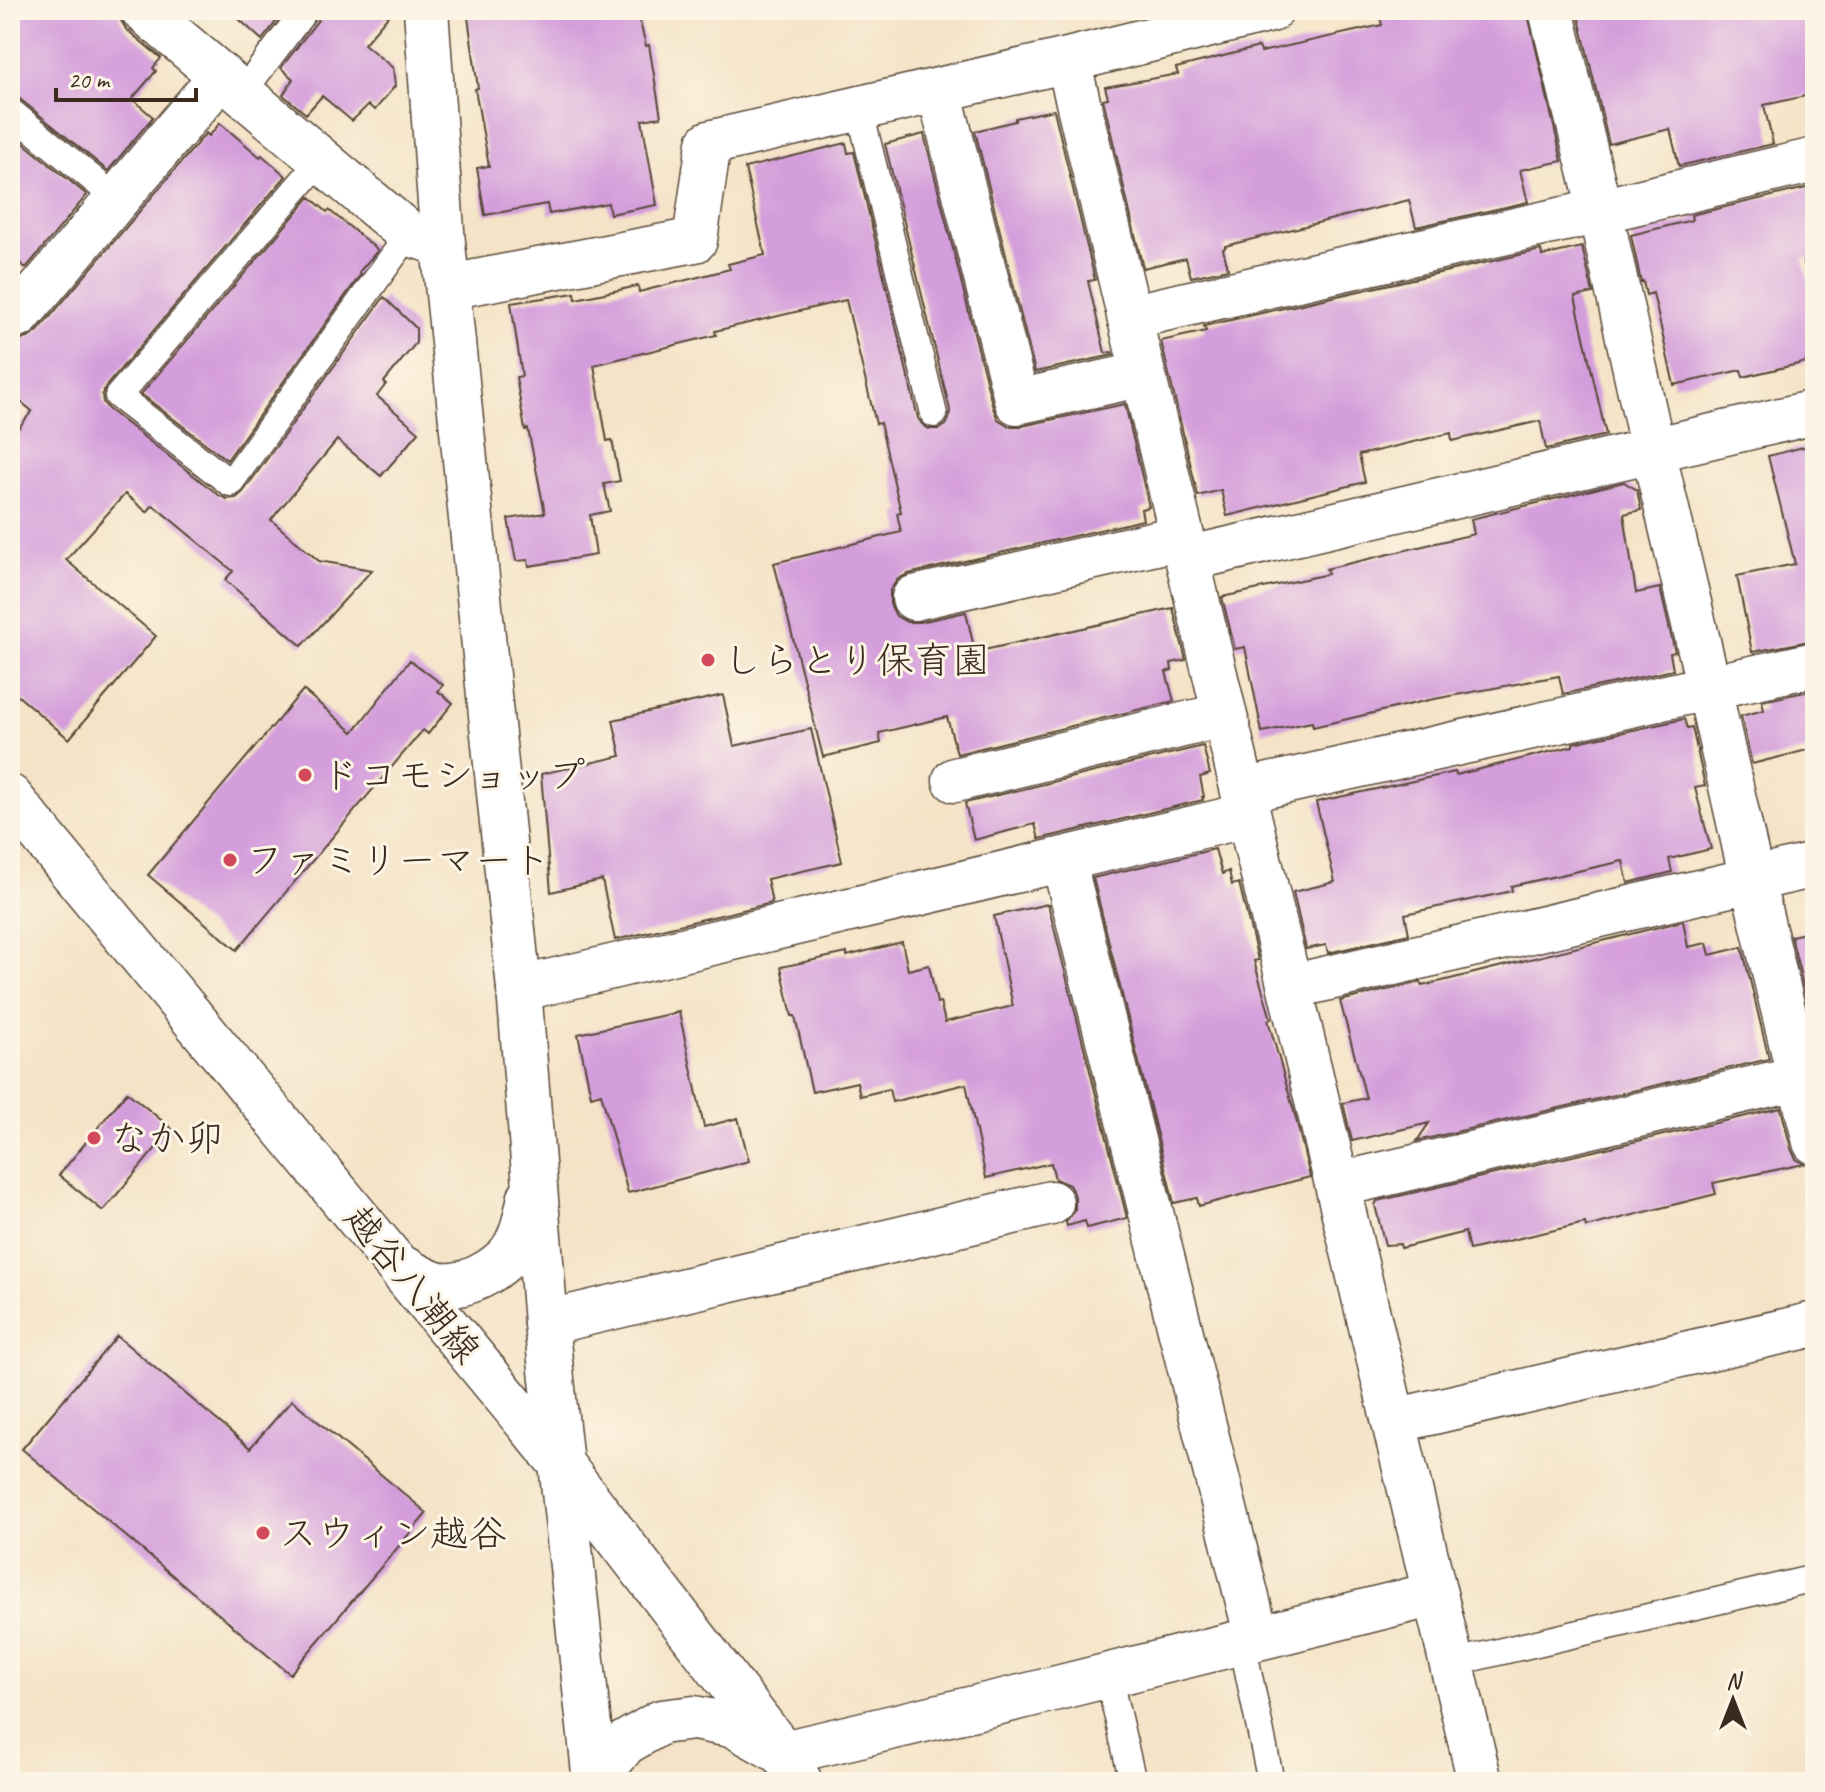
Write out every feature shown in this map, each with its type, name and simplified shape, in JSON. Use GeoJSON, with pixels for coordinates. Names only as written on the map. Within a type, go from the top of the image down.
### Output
{"type":"FeatureCollection","features":[{"type":"Feature","properties":{"kind":"street"},"geometry":{"type":"LineString","coordinates":[[143,10],[321,160],[426,239]]}},
{"type":"Feature","properties":{"kind":"street"},"geometry":{"type":"LineString","coordinates":[[426,10],[426,239],[449,287],[519,989],[546,1323],[594,1781]]}},
{"type":"Feature","properties":{"kind":"street"},"geometry":{"type":"LineString","coordinates":[[449,287],[695,240],[709,143],[1271,10]]}},
{"type":"Feature","properties":{"kind":"street"},"geometry":{"type":"LineString","coordinates":[[1551,10],[1600,211],[1752,880],[1808,1075],[1815,1142]]}},
{"type":"Feature","properties":{"kind":"street"},"geometry":{"type":"LineString","coordinates":[[1068,60],[1480,1782]]}},
{"type":"Feature","properties":{"kind":"street"},"geometry":{"type":"LineString","coordinates":[[10,308],[19,315],[117,199],[232,85]]}},
{"type":"Feature","properties":{"kind":"street"},"geometry":{"type":"LineString","coordinates":[[939,90],[1017,402],[1143,374]]}},
{"type":"Feature","properties":{"kind":"street"},"geometry":{"type":"LineString","coordinates":[[1129,317],[1815,160]]}},
{"type":"Feature","properties":{"kind":"street"},"geometry":{"type":"LineString","coordinates":[[914,598],[1184,548],[1653,450],[1815,412]]}},
{"type":"Feature","properties":{"kind":"street"},"geometry":{"type":"LineString","coordinates":[[519,989],[1063,859],[1246,803],[1815,664]]}},
{"type":"Feature","properties":{"kind":"street"},"geometry":{"type":"LineString","coordinates":[[955,780],[1224,715]]}},
{"type":"Feature","properties":{"kind":"street","name":"越谷八潮線"},"geometry":{"type":"LineString","coordinates":[[10,797],[562,1465],[792,1767]]}},
{"type":"Feature","properties":{"kind":"street"},"geometry":{"type":"LineString","coordinates":[[1063,859],[1250,1640]]}},
{"type":"Feature","properties":{"kind":"street"},"geometry":{"type":"LineString","coordinates":[[1290,987],[1815,865]]}},
{"type":"Feature","properties":{"kind":"street"},"geometry":{"type":"LineString","coordinates":[[1337,1185],[1808,1075]]}},
{"type":"Feature","properties":{"kind":"street"},"geometry":{"type":"LineString","coordinates":[[399,1266],[436,1285],[466,1283],[492,1270],[514,1250],[523,1229],[534,1179]]}},
{"type":"Feature","properties":{"kind":"street"},"geometry":{"type":"LineString","coordinates":[[546,1323],[1051,1203]]}},
{"type":"Feature","properties":{"kind":"street"},"geometry":{"type":"LineString","coordinates":[[1394,1421],[1815,1324]]}},
{"type":"Feature","properties":{"kind":"street"},"geometry":{"type":"LineString","coordinates":[[594,1781],[625,1743],[661,1722],[694,1718],[735,1726],[792,1767],[1108,1675],[1435,1594]]}},
{"type":"Feature","properties":{"kind":"lane"},"geometry":{"type":"LineString","coordinates":[[232,85],[305,10]]}},
{"type":"Feature","properties":{"kind":"lane"},"geometry":{"type":"LineString","coordinates":[[859,107],[934,414]]}},
{"type":"Feature","properties":{"kind":"lane"},"geometry":{"type":"LineString","coordinates":[[10,111],[117,199]]}},
{"type":"Feature","properties":{"kind":"lane"},"geometry":{"type":"LineString","coordinates":[[321,160],[118,396],[230,483],[426,239]]}},
{"type":"Feature","properties":{"kind":"lane"},"geometry":{"type":"LineString","coordinates":[[1451,1663],[1815,1578]]}},
{"type":"Feature","properties":{"kind":"lane"},"geometry":{"type":"LineString","coordinates":[[1250,1640],[1271,1782]]}},
{"type":"Feature","properties":{"kind":"lane"},"geometry":{"type":"LineString","coordinates":[[1108,1675],[1133,1782]]}},
{"type":"Feature","properties":{"kind":"building"},"geometry":{"type":"Polygon","coordinates":[[[10,10],[119,10],[126,29],[161,58],[153,68],[156,71],[132,99],[153,117],[108,171],[20,99],[10,95],[10,10]]]}},
{"type":"Feature","properties":{"kind":"building"},"geometry":{"type":"Polygon","coordinates":[[[229,10],[285,10],[262,40],[229,10]]]}},
{"type":"Feature","properties":{"kind":"building"},"geometry":{"type":"Polygon","coordinates":[[[321,10],[393,10],[364,44],[393,68],[395,86],[375,110],[368,105],[352,121],[322,96],[306,114],[283,95],[293,79],[281,68],[318,20],[321,10]]]}},
{"type":"Feature","properties":{"kind":"building"},"geometry":{"type":"Polygon","coordinates":[[[467,10],[637,10],[646,46],[649,45],[661,117],[642,120],[657,205],[610,214],[608,203],[549,214],[547,204],[485,215],[477,168],[489,166],[475,89],[478,88],[467,10]]]}},
{"type":"Feature","properties":{"kind":"building"},"geometry":{"type":"Polygon","coordinates":[[[1408,10],[1527,10],[1562,161],[1520,170],[1528,202],[1416,227],[1409,200],[1225,246],[1228,269],[1191,277],[1186,258],[1143,268],[1103,99],[1108,98],[1105,87],[1178,74],[1176,68],[1259,47],[1261,52],[1382,25],[1380,17],[1408,10]]]}},
{"type":"Feature","properties":{"kind":"building"},"geometry":{"type":"Polygon","coordinates":[[[1577,10],[1815,10],[1815,94],[1764,105],[1773,144],[1679,166],[1670,129],[1609,144],[1577,10]]]}},
{"type":"Feature","properties":{"kind":"building"},"geometry":{"type":"Polygon","coordinates":[[[1054,110],[1095,280],[1088,281],[1105,353],[1112,352],[1113,355],[1035,372],[975,131],[1054,110]]]}},
{"type":"Feature","properties":{"kind":"building"},"geometry":{"type":"Polygon","coordinates":[[[220,123],[286,176],[106,386],[102,394],[103,402],[220,496],[236,498],[384,297],[416,328],[416,343],[384,382],[386,384],[377,396],[419,432],[381,476],[337,440],[271,520],[319,561],[372,570],[302,646],[225,580],[233,571],[153,505],[147,512],[125,494],[66,560],[156,636],[69,739],[10,689],[10,439],[32,411],[10,393],[10,354],[23,339],[38,331],[206,133],[209,136],[220,123]]]}},
{"type":"Feature","properties":{"kind":"building"},"geometry":{"type":"Polygon","coordinates":[[[10,132],[87,195],[26,268],[10,255],[10,132]]]}},
{"type":"Feature","properties":{"kind":"building"},"geometry":{"type":"Polygon","coordinates":[[[924,134],[998,419],[1009,426],[1022,426],[1125,404],[1149,507],[1141,509],[1143,520],[908,574],[898,579],[890,590],[890,604],[896,616],[907,622],[966,612],[975,652],[1173,608],[1186,660],[1171,663],[1172,670],[1166,672],[1174,701],[957,754],[947,717],[879,733],[881,743],[823,757],[774,563],[901,532],[897,513],[901,512],[880,423],[876,424],[846,300],[715,331],[716,335],[594,365],[607,441],[612,440],[620,481],[604,484],[610,511],[590,515],[596,555],[529,566],[528,560],[516,561],[508,519],[545,513],[516,377],[522,376],[511,303],[575,293],[576,299],[638,286],[639,292],[730,269],[728,264],[765,255],[745,168],[846,143],[848,153],[854,152],[918,418],[929,429],[939,429],[946,425],[950,410],[885,144],[924,134]]]}},
{"type":"Feature","properties":{"kind":"building"},"geometry":{"type":"Polygon","coordinates":[[[1815,186],[1815,256],[1803,259],[1815,311],[1815,360],[1743,377],[1741,370],[1674,385],[1653,293],[1646,295],[1641,282],[1631,235],[1692,220],[1691,215],[1815,186]]]}},
{"type":"Feature","properties":{"kind":"building"},"geometry":{"type":"Polygon","coordinates":[[[310,197],[378,250],[359,272],[361,274],[227,460],[141,394],[310,197]]]}},
{"type":"Feature","properties":{"kind":"building"},"geometry":{"type":"Polygon","coordinates":[[[1582,247],[1593,293],[1575,297],[1606,435],[1546,449],[1540,421],[1452,441],[1451,433],[1359,455],[1365,482],[1227,516],[1221,490],[1198,496],[1161,341],[1206,331],[1204,326],[1541,250],[1542,256],[1582,247]]]}},
{"type":"Feature","properties":{"kind":"building"},"geometry":{"type":"Polygon","coordinates":[[[1815,444],[1815,640],[1752,652],[1737,576],[1795,564],[1768,456],[1815,444]]]}},
{"type":"Feature","properties":{"kind":"building"},"geometry":{"type":"Polygon","coordinates":[[[1624,482],[1637,490],[1641,510],[1624,514],[1636,593],[1660,588],[1675,652],[1670,653],[1673,670],[1563,694],[1559,676],[1429,700],[1313,727],[1312,722],[1262,732],[1245,647],[1235,649],[1222,597],[1328,574],[1326,569],[1474,534],[1471,519],[1624,482]]]}},
{"type":"Feature","properties":{"kind":"building"},"geometry":{"type":"Polygon","coordinates":[[[410,660],[443,685],[438,691],[453,703],[428,734],[423,730],[237,950],[148,875],[303,690],[353,732],[410,660]]]}},
{"type":"Feature","properties":{"kind":"building"},"geometry":{"type":"Polygon","coordinates":[[[1815,690],[1815,748],[1752,764],[1741,716],[1764,710],[1762,701],[1815,690]]]}},
{"type":"Feature","properties":{"kind":"building"},"geometry":{"type":"Polygon","coordinates":[[[723,695],[734,746],[811,729],[842,862],[767,879],[772,903],[615,940],[602,880],[551,892],[541,774],[621,756],[613,720],[723,695]]]}},
{"type":"Feature","properties":{"kind":"building"},"geometry":{"type":"Polygon","coordinates":[[[1684,719],[1687,728],[1692,727],[1705,786],[1695,788],[1711,849],[1669,859],[1672,872],[1628,883],[1623,861],[1511,886],[1512,891],[1405,914],[1409,934],[1328,953],[1326,945],[1306,949],[1293,892],[1335,882],[1316,802],[1455,772],[1456,775],[1573,746],[1573,743],[1684,719]]]}},
{"type":"Feature","properties":{"kind":"building"},"geometry":{"type":"Polygon","coordinates":[[[1203,746],[1210,774],[1200,777],[1203,800],[1039,839],[1035,824],[974,840],[965,803],[1203,746]]]}},
{"type":"Feature","properties":{"kind":"building"},"geometry":{"type":"Polygon","coordinates":[[[1215,849],[1222,874],[1229,871],[1232,885],[1239,883],[1258,960],[1254,961],[1271,1019],[1268,1020],[1310,1177],[1199,1206],[1197,1198],[1174,1203],[1093,878],[1215,849]]]}},
{"type":"Feature","properties":{"kind":"building"},"geometry":{"type":"Polygon","coordinates":[[[1048,904],[1127,1218],[1087,1228],[1085,1221],[1067,1226],[1066,1222],[1075,1209],[1075,1196],[1069,1185],[1055,1179],[1051,1163],[986,1178],[966,1084],[892,1102],[889,1089],[860,1096],[857,1082],[812,1092],[781,967],[847,953],[847,956],[902,942],[908,970],[929,965],[937,1003],[940,1002],[945,1022],[1013,1006],[994,916],[1048,904]]]}},
{"type":"Feature","properties":{"kind":"building"},"geometry":{"type":"Polygon","coordinates":[[[1683,921],[1688,947],[1707,943],[1710,955],[1742,947],[1769,1059],[1417,1141],[1429,1123],[1352,1141],[1343,1103],[1366,1098],[1340,1001],[1421,982],[1422,986],[1683,921]]]}},
{"type":"Feature","properties":{"kind":"building"},"geometry":{"type":"Polygon","coordinates":[[[1815,931],[1815,1035],[1791,936],[1815,931]]]}},
{"type":"Feature","properties":{"kind":"building"},"geometry":{"type":"Polygon","coordinates":[[[679,1012],[704,1127],[738,1118],[749,1161],[628,1193],[601,1093],[591,1096],[578,1034],[679,1012]]]}},
{"type":"Feature","properties":{"kind":"building"},"geometry":{"type":"Polygon","coordinates":[[[127,1092],[172,1129],[103,1211],[59,1175],[127,1092]]]}},
{"type":"Feature","properties":{"kind":"building"},"geometry":{"type":"Polygon","coordinates":[[[1781,1108],[1791,1149],[1796,1159],[1804,1164],[1713,1183],[1716,1194],[1586,1227],[1585,1223],[1469,1250],[1465,1232],[1401,1248],[1400,1244],[1385,1245],[1375,1205],[1377,1201],[1781,1108]]]}},
{"type":"Feature","properties":{"kind":"building"},"geometry":{"type":"Polygon","coordinates":[[[117,1336],[250,1448],[292,1400],[427,1513],[290,1674],[22,1449],[117,1336]]]}},
{"type":"Feature","properties":{"kind":"place","name":"しらとり保育園"},"geometry":{"type":"Point","coordinates":[708,660]}},
{"type":"Feature","properties":{"kind":"place","name":"ドコモショップ"},"geometry":{"type":"Point","coordinates":[305,775]}},
{"type":"Feature","properties":{"kind":"place","name":"ファミリーマート"},"geometry":{"type":"Point","coordinates":[230,860]}},
{"type":"Feature","properties":{"kind":"place","name":"なか卯"},"geometry":{"type":"Point","coordinates":[94,1138]}},
{"type":"Feature","properties":{"kind":"place","name":"スウィン越谷"},"geometry":{"type":"Point","coordinates":[263,1533]}}]}
